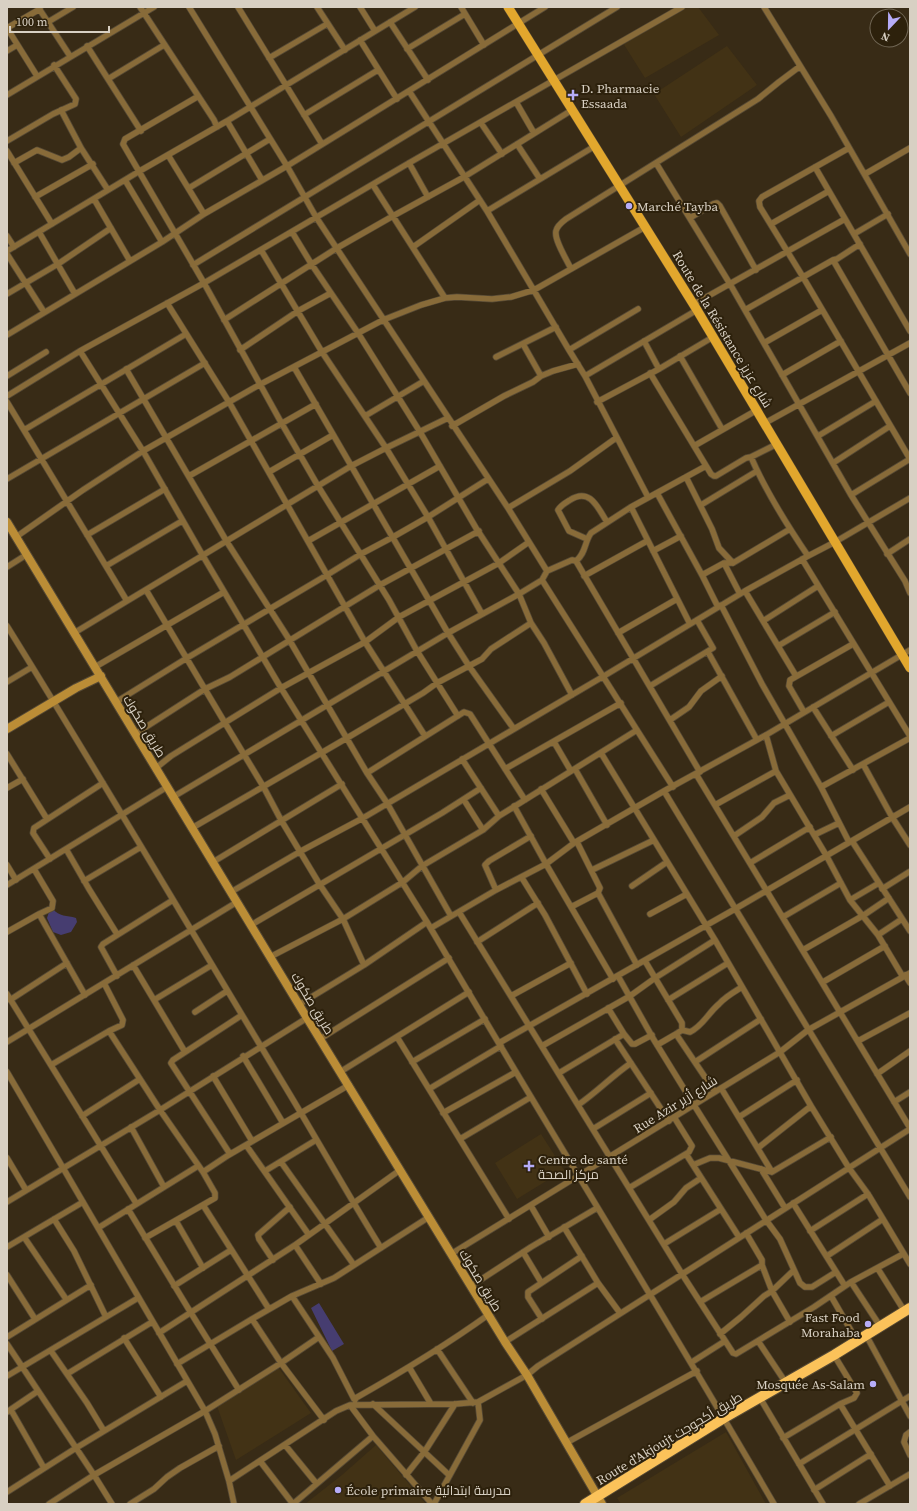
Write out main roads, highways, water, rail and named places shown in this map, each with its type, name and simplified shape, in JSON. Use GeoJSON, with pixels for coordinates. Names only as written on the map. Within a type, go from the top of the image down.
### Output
{"type":"FeatureCollection","features":[{"type":"Feature","properties":{"kind":"highway","name":"Route d'Akjoujt طريق أكجوجت"},"geometry":{"type":"LineString","coordinates":[[585,1504],[600,1500],[724,1418],[834,1355],[907,1310]]}},
{"type":"Feature","properties":{"kind":"main road","name":"Route de la Résistance شارع عزيز"},"geometry":{"type":"LineString","coordinates":[[508,7],[695,307],[835,542],[906,653],[910,668]]}},
{"type":"Feature","properties":{"kind":"place","name":"D. Pharmacie Essaada"},"geometry":{"type":"Point","coordinates":[573,95]}},
{"type":"Feature","properties":{"kind":"place","name":"Marché Tayba"},"geometry":{"type":"Point","coordinates":[629,206]}},
{"type":"Feature","properties":{"kind":"place","name":"Centre de santé مركز الصحة"},"geometry":{"type":"Point","coordinates":[529,1166]}},
{"type":"Feature","properties":{"kind":"place","name":"Fast Food Morahaba"},"geometry":{"type":"Point","coordinates":[868,1324]}},
{"type":"Feature","properties":{"kind":"place","name":"Mosquée As-Salam"},"geometry":{"type":"Point","coordinates":[873,1384]}},
{"type":"Feature","properties":{"kind":"place","name":"École primaire مدرسة ابتدائية"},"geometry":{"type":"Point","coordinates":[338,1490]}}]}
